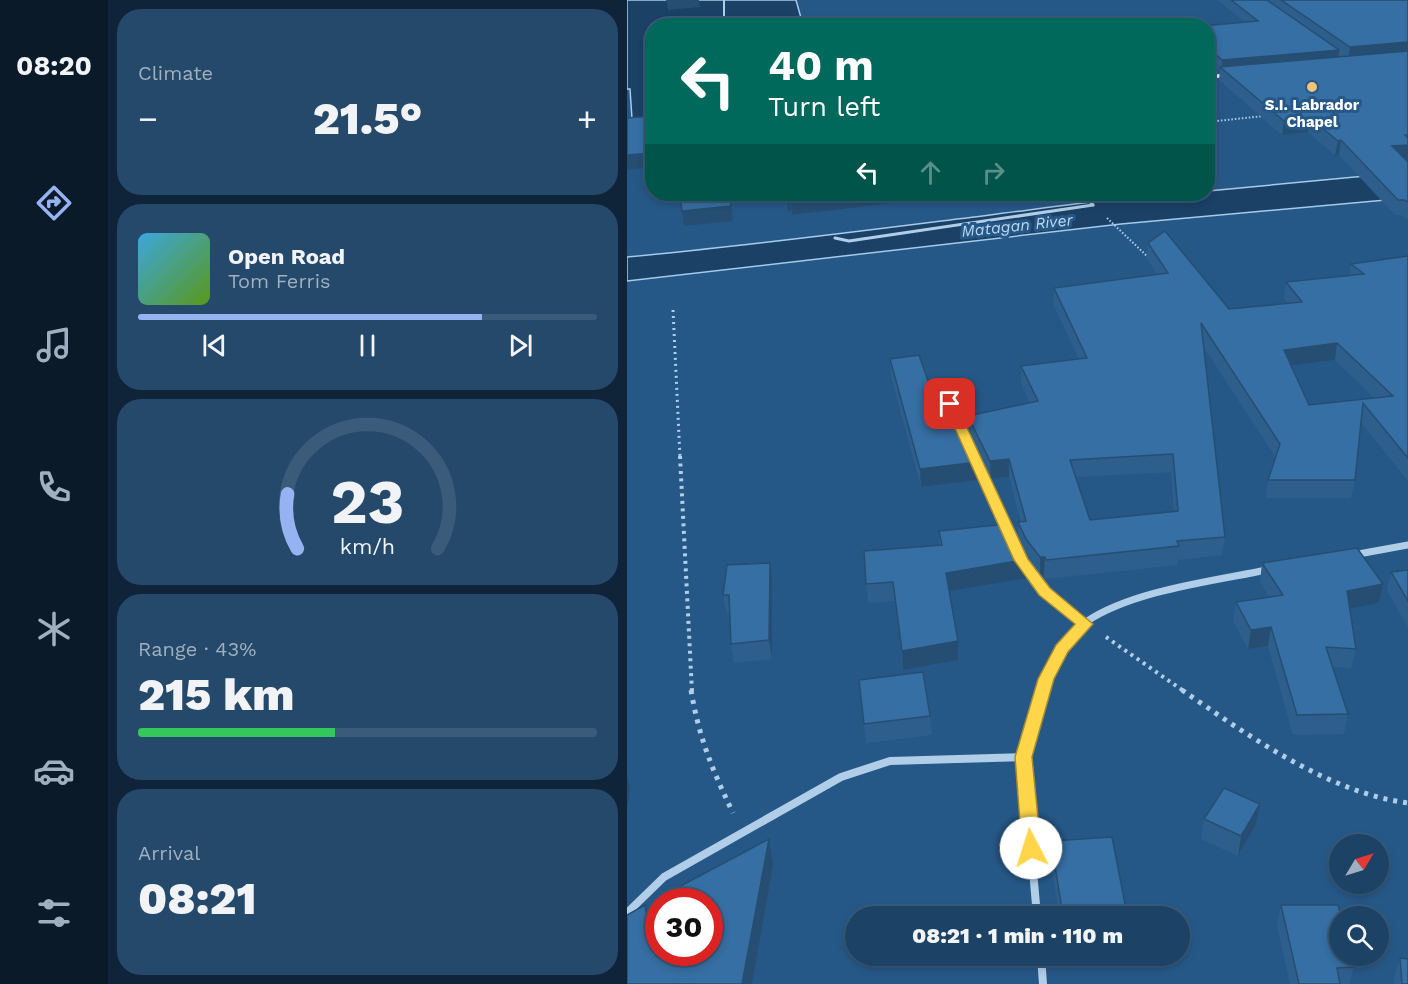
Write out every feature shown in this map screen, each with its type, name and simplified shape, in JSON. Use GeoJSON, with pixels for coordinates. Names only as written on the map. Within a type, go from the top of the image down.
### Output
{"type":"FeatureCollection","features":[{"type":"Feature","properties":{"kind":"street"},"geometry":{"type":"LineString","coordinates":[[1215,76],[1242,74]]}},
{"type":"Feature","properties":{"kind":"street"},"geometry":{"type":"LineString","coordinates":[[950,404],[962,435]]}},
{"type":"Feature","properties":{"kind":"street"},"geometry":{"type":"LineString","coordinates":[[972,456],[1011,539]]}},
{"type":"Feature","properties":{"kind":"street"},"geometry":{"type":"LineString","coordinates":[[1340,557],[1408,545]]}},
{"type":"Feature","properties":{"kind":"street"},"geometry":{"type":"LineString","coordinates":[[1021,560],[1044,591],[1085,624]]}},
{"type":"Feature","properties":{"kind":"street"},"geometry":{"type":"LineString","coordinates":[[1036,906],[1023,757],[1046,679],[1062,649],[1085,624],[1130,602],[1168,591],[1271,569]]}},
{"type":"Feature","properties":{"kind":"street"},"geometry":{"type":"LineString","coordinates":[[627,913],[664,877],[841,777],[890,761],[1023,757]]}},
{"type":"Feature","properties":{"kind":"street"},"geometry":{"type":"LineString","coordinates":[[1042,966],[1043,984]]}},
{"type":"Feature","properties":{"kind":"lane"},"geometry":{"type":"LineString","coordinates":[[724,0],[724,18]]}},
{"type":"Feature","properties":{"kind":"lane"},"geometry":{"type":"LineString","coordinates":[[835,238],[849,241],[1093,205],[1089,201]]}},
{"type":"Feature","properties":{"kind":"path"},"geometry":{"type":"LineString","coordinates":[[1215,121],[1264,116]]}},
{"type":"Feature","properties":{"kind":"path"},"geometry":{"type":"LineString","coordinates":[[1101,212],[1150,259]]}},
{"type":"Feature","properties":{"kind":"path"},"geometry":{"type":"LineString","coordinates":[[673,310],[691,688],[697,726],[708,761],[742,832]]}},
{"type":"Feature","properties":{"kind":"path"},"geometry":{"type":"LineString","coordinates":[[1085,624],[1137,657],[1237,728],[1326,778],[1392,801],[1408,803]]}},
{"type":"Feature","properties":{"kind":"water"},"geometry":{"type":"Polygon","coordinates":[[[627,0],[796,0],[801,18],[645,18],[645,118],[632,119],[630,89],[627,89],[627,0]]]}},
{"type":"Feature","properties":{"kind":"water","name":"Matagan River"},"geometry":{"type":"Polygon","coordinates":[[[1408,172],[1408,198],[1121,224],[627,281],[627,257],[809,238],[1098,201],[1215,201],[1215,190],[1408,172]]]}},
{"type":"Feature","properties":{"kind":"building"},"geometry":{"type":"Polygon","coordinates":[[[1231,0],[1267,0],[1339,50],[1222,60],[1215,54],[1215,25],[1258,21],[1231,0]]]}},
{"type":"Feature","properties":{"kind":"building"},"geometry":{"type":"Polygon","coordinates":[[[1281,0],[1408,0],[1408,42],[1350,47],[1281,0]]]}},
{"type":"Feature","properties":{"kind":"building"},"geometry":{"type":"Polygon","coordinates":[[[1408,51],[1408,135],[1405,135],[1408,138],[1408,145],[1392,146],[1408,162],[1408,202],[1398,200],[1341,140],[1338,141],[1310,118],[1284,121],[1220,67],[1408,51]]]}},
{"type":"Feature","properties":{"kind":"building"},"geometry":{"type":"Polygon","coordinates":[[[645,117],[645,154],[627,155],[627,118],[645,117]]]}},
{"type":"Feature","properties":{"kind":"building"},"geometry":{"type":"Polygon","coordinates":[[[681,201],[730,201],[731,206],[682,211],[681,201]]]}},
{"type":"Feature","properties":{"kind":"building"},"geometry":{"type":"Polygon","coordinates":[[[1165,231],[1229,309],[1302,302],[1286,282],[1364,274],[1351,264],[1408,256],[1408,458],[1363,403],[1355,480],[1268,480],[1280,444],[1201,323],[1225,537],[1177,541],[1179,546],[1046,560],[1045,557],[1040,557],[1026,539],[1018,522],[1026,521],[1009,459],[990,461],[968,416],[1038,401],[1021,366],[1087,358],[1054,288],[1168,273],[1148,243],[1165,231]],[[1337,343],[1284,350],[1309,405],[1393,396],[1337,343]],[[1173,454],[1070,460],[1090,520],[1178,511],[1173,454]]]}},
{"type":"Feature","properties":{"kind":"building"},"geometry":{"type":"Polygon","coordinates":[[[919,355],[942,421],[958,418],[978,462],[920,469],[890,359],[919,355]]]}},
{"type":"Feature","properties":{"kind":"building"},"geometry":{"type":"Polygon","coordinates":[[[1007,524],[1016,544],[1028,559],[946,573],[958,641],[902,651],[893,582],[866,584],[864,551],[942,545],[939,531],[1007,524]]]}},
{"type":"Feature","properties":{"kind":"building"},"geometry":{"type":"Polygon","coordinates":[[[1357,548],[1383,584],[1347,591],[1356,649],[1326,647],[1348,714],[1297,715],[1271,627],[1251,630],[1236,602],[1283,595],[1262,563],[1357,548]]]}},
{"type":"Feature","properties":{"kind":"building"},"geometry":{"type":"Polygon","coordinates":[[[770,563],[769,640],[731,644],[729,595],[723,595],[727,565],[770,563]]]}},
{"type":"Feature","properties":{"kind":"building"},"geometry":{"type":"Polygon","coordinates":[[[1408,570],[1408,601],[1391,572],[1408,570]]]}},
{"type":"Feature","properties":{"kind":"building"},"geometry":{"type":"Polygon","coordinates":[[[923,672],[930,716],[864,724],[859,680],[923,672]]]}},
{"type":"Feature","properties":{"kind":"building"},"geometry":{"type":"Polygon","coordinates":[[[1224,788],[1260,804],[1241,836],[1204,819],[1224,788]]]}},
{"type":"Feature","properties":{"kind":"building"},"geometry":{"type":"Polygon","coordinates":[[[1112,837],[1125,906],[1061,906],[1051,841],[1112,837]]]}},
{"type":"Feature","properties":{"kind":"building"},"geometry":{"type":"Polygon","coordinates":[[[769,839],[742,984],[627,984],[627,915],[645,905],[645,966],[723,966],[723,888],[677,888],[769,839]]]}},
{"type":"Feature","properties":{"kind":"building"},"geometry":{"type":"Polygon","coordinates":[[[1281,905],[1338,905],[1329,906],[1329,966],[1354,967],[1337,968],[1340,984],[1299,984],[1281,905]]]}},
{"type":"Feature","properties":{"kind":"building"},"geometry":{"type":"Polygon","coordinates":[[[1400,958],[1408,959],[1408,984],[1402,984],[1400,958]]]}},
{"type":"Feature","properties":{"kind":"place","name":"S.I. Labrador Chapel"},"geometry":{"type":"Point","coordinates":[1312,87]}},
{"type":"Feature","properties":{"kind":"route"},"geometry":{"type":"LineString","coordinates":[[950,404],[962,435],[1021,560],[1044,591],[1085,624],[1062,649],[1046,679],[1023,757],[1031,848]]}}]}
